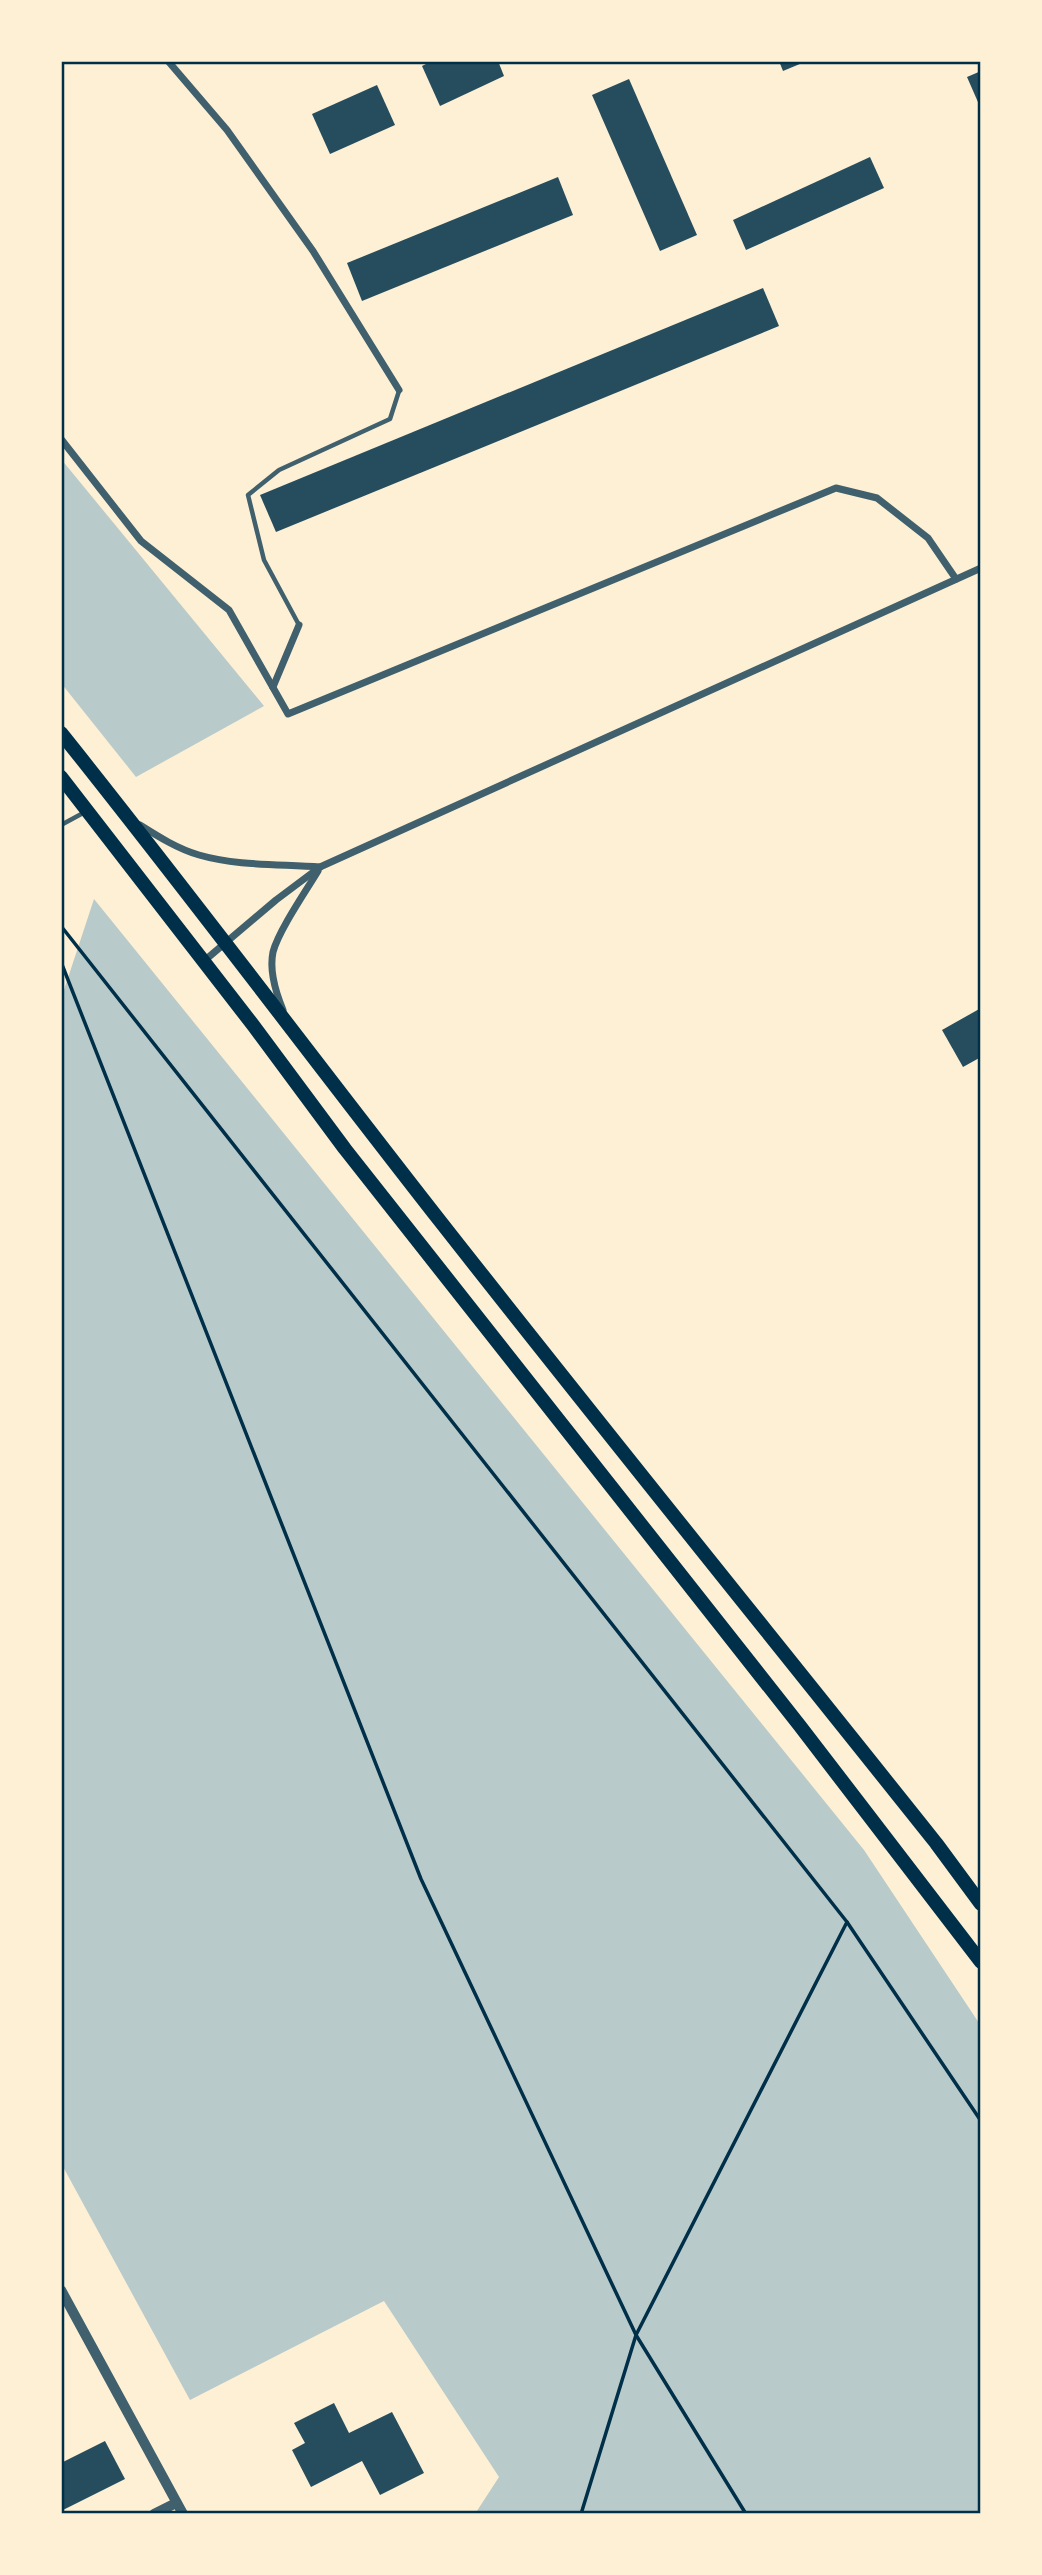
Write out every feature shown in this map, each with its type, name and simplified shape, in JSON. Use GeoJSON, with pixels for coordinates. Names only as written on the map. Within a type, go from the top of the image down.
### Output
{"type":"FeatureCollection","features":[{"type":"Feature","properties":{"kind":"main road"},"geometry":{"type":"LineString","coordinates":[[61,733],[450,1234],[936,1843],[981,1904]]}},
{"type":"Feature","properties":{"kind":"main road"},"geometry":{"type":"LineString","coordinates":[[61,777],[345,1149],[800,1726],[981,1962]]}},
{"type":"Feature","properties":{"kind":"street"},"geometry":{"type":"LineString","coordinates":[[168,61],[227,130],[313,251],[400,390]]}},
{"type":"Feature","properties":{"kind":"street"},"geometry":{"type":"LineString","coordinates":[[61,439],[141,541],[229,610],[288,714],[836,488],[877,498],[928,538],[956,579]]}},
{"type":"Feature","properties":{"kind":"street"},"geometry":{"type":"LineString","coordinates":[[204,961],[320,867],[981,568]]}},
{"type":"Feature","properties":{"kind":"street"},"geometry":{"type":"LineString","coordinates":[[273,687],[299,625]]}},
{"type":"Feature","properties":{"kind":"street"},"geometry":{"type":"LineString","coordinates":[[130,819],[170,844],[199,855],[227,860],[320,867]]}},
{"type":"Feature","properties":{"kind":"street"},"geometry":{"type":"LineString","coordinates":[[291,1030],[274,988],[273,952],[293,911],[320,867]]}},
{"type":"Feature","properties":{"kind":"street"},"geometry":{"type":"LineString","coordinates":[[61,2290],[183,2514]]}},
{"type":"Feature","properties":{"kind":"street"},"geometry":{"type":"LineString","coordinates":[[154,2514],[176,2502]]}},
{"type":"Feature","properties":{"kind":"lane"},"geometry":{"type":"LineString","coordinates":[[299,625],[264,561],[248,495],[279,470],[390,419],[400,390]]}},
{"type":"Feature","properties":{"kind":"lane"},"geometry":{"type":"LineString","coordinates":[[61,825],[88,811]]}},
{"type":"Feature","properties":{"kind":"path"},"geometry":{"type":"LineString","coordinates":[[61,926],[847,1922],[981,2121]]}},
{"type":"Feature","properties":{"kind":"path"},"geometry":{"type":"LineString","coordinates":[[61,962],[421,1879],[636,2335],[746,2514]]}},
{"type":"Feature","properties":{"kind":"path"},"geometry":{"type":"LineString","coordinates":[[581,2514],[636,2335],[847,1922]]}},
{"type":"Feature","properties":{"kind":"shaded area"},"geometry":{"type":"Polygon","coordinates":[[[61,459],[264,706],[136,777],[61,683],[61,459]]]}},
{"type":"Feature","properties":{"kind":"shaded area"},"geometry":{"type":"Polygon","coordinates":[[[94,899],[864,1850],[981,2026],[981,2514],[475,2514],[499,2477],[384,2301],[190,2400],[61,2163],[61,999],[94,899]]]}},
{"type":"Feature","properties":{"kind":"building"},"geometry":{"type":"Polygon","coordinates":[[[432,61],[498,61],[504,76],[440,106],[422,66],[432,61]]]}},
{"type":"Feature","properties":{"kind":"building"},"geometry":{"type":"Polygon","coordinates":[[[779,61],[807,61],[783,71],[779,61]]]}},
{"type":"Feature","properties":{"kind":"building"},"geometry":{"type":"Polygon","coordinates":[[[981,71],[981,109],[967,77],[981,71]]]}},
{"type":"Feature","properties":{"kind":"building"},"geometry":{"type":"Polygon","coordinates":[[[629,79],[697,235],[660,251],[592,95],[629,79]]]}},
{"type":"Feature","properties":{"kind":"building"},"geometry":{"type":"Polygon","coordinates":[[[377,85],[395,125],[330,154],[312,114],[377,85]]]}},
{"type":"Feature","properties":{"kind":"building"},"geometry":{"type":"Polygon","coordinates":[[[870,157],[884,188],[746,250],[733,220],[870,157]]]}},
{"type":"Feature","properties":{"kind":"building"},"geometry":{"type":"Polygon","coordinates":[[[558,177],[573,215],[362,301],[347,263],[558,177]]]}},
{"type":"Feature","properties":{"kind":"building"},"geometry":{"type":"Polygon","coordinates":[[[763,288],[779,326],[276,532],[260,495],[763,288]]]}},
{"type":"Feature","properties":{"kind":"building"},"geometry":{"type":"Polygon","coordinates":[[[981,1008],[981,1057],[963,1067],[942,1030],[981,1008]]]}},
{"type":"Feature","properties":{"kind":"building"},"geometry":{"type":"Polygon","coordinates":[[[334,2403],[349,2433],[392,2412],[424,2473],[380,2495],[362,2461],[311,2487],[292,2450],[305,2443],[294,2423],[334,2403]]]}},
{"type":"Feature","properties":{"kind":"building"},"geometry":{"type":"Polygon","coordinates":[[[105,2441],[125,2479],[61,2511],[61,2463],[105,2441]]]}}]}
